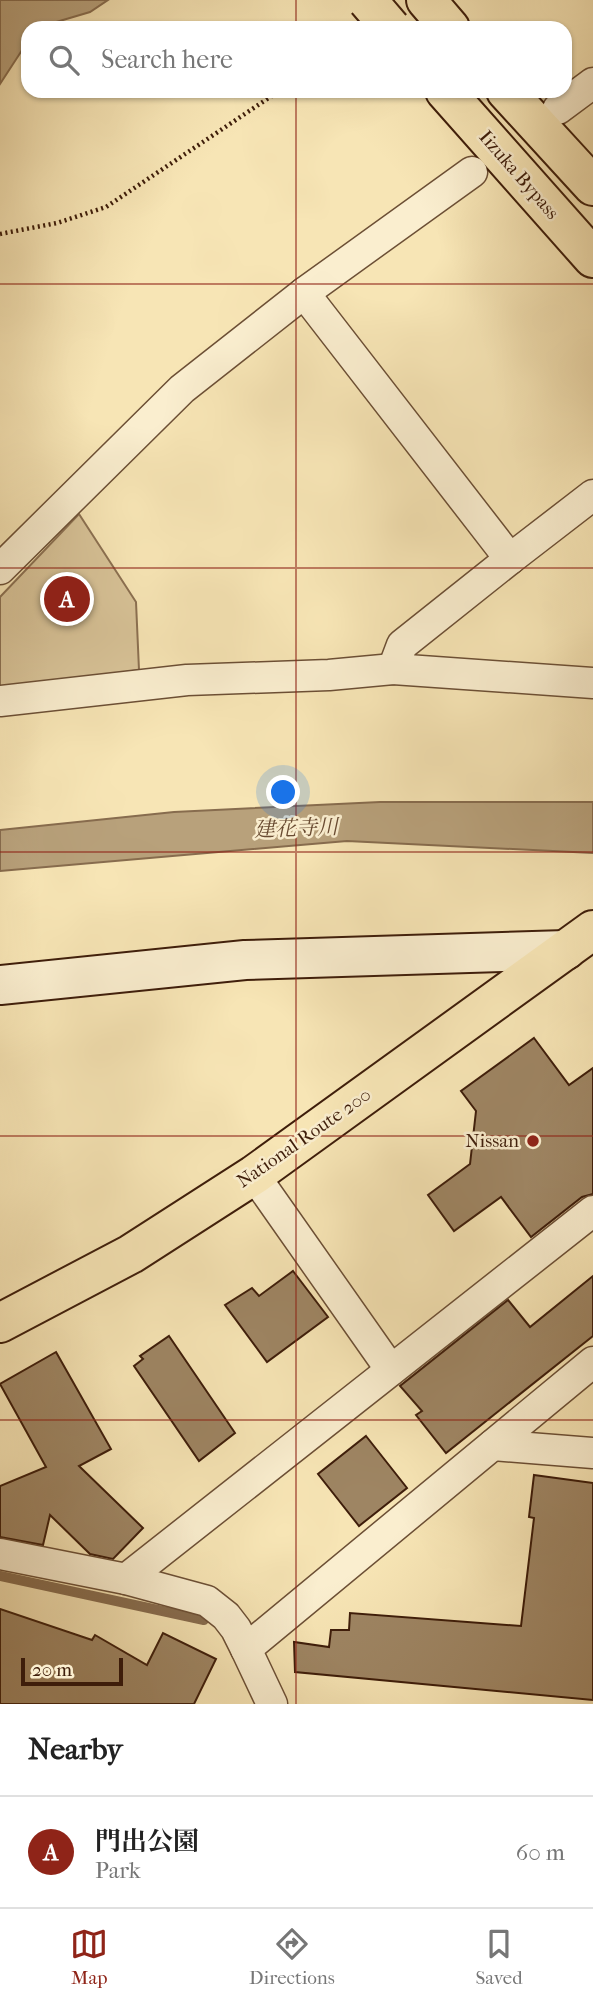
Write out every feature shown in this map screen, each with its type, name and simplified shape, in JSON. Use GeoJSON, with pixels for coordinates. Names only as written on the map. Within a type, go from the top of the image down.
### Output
{"type":"FeatureCollection","features":[{"type":"Feature","properties":{"kind":"highway"},"geometry":{"type":"LineString","coordinates":[[367,0],[385,21]]}},
{"type":"Feature","properties":{"kind":"highway"},"geometry":{"type":"LineString","coordinates":[[426,0],[444,21]]}},
{"type":"Feature","properties":{"kind":"highway","name":"Iizuka Bypass"},"geometry":{"type":"LineString","coordinates":[[452,98],[593,258]]}},
{"type":"Feature","properties":{"kind":"highway"},"geometry":{"type":"LineString","coordinates":[[512,98],[593,186]]}},
{"type":"Feature","properties":{"kind":"highway","name":"National Route 200"},"geometry":{"type":"LineString","coordinates":[[0,1323],[131,1254],[254,1175],[584,944]]}},
{"type":"Feature","properties":{"kind":"street"},"geometry":{"type":"LineString","coordinates":[[558,109],[593,83]]}},
{"type":"Feature","properties":{"kind":"street"},"geometry":{"type":"LineString","coordinates":[[0,569],[182,389],[304,293],[472,172]]}},
{"type":"Feature","properties":{"kind":"street"},"geometry":{"type":"LineString","coordinates":[[304,293],[510,559]]}},
{"type":"Feature","properties":{"kind":"street"},"geometry":{"type":"LineString","coordinates":[[393,669],[401,645],[593,495]]}},
{"type":"Feature","properties":{"kind":"street"},"geometry":{"type":"LineString","coordinates":[[0,701],[187,680],[329,675],[393,669],[593,683]]}},
{"type":"Feature","properties":{"kind":"street"},"geometry":{"type":"LineString","coordinates":[[0,985],[245,960],[584,944]]}},
{"type":"Feature","properties":{"kind":"street"},"geometry":{"type":"LineString","coordinates":[[254,1175],[391,1370]]}},
{"type":"Feature","properties":{"kind":"street"},"geometry":{"type":"LineString","coordinates":[[126,1579],[593,1211]]}},
{"type":"Feature","properties":{"kind":"street"},"geometry":{"type":"LineString","coordinates":[[246,1649],[593,1362]]}},
{"type":"Feature","properties":{"kind":"street"},"geometry":{"type":"LineString","coordinates":[[493,1445],[593,1454]]}},
{"type":"Feature","properties":{"kind":"street"},"geometry":{"type":"LineString","coordinates":[[0,1554],[126,1579],[207,1601],[226,1616],[236,1629],[272,1704]]}},
{"type":"Feature","properties":{"kind":"path"},"geometry":{"type":"LineString","coordinates":[[0,234],[57,223],[106,207],[269,98]]}},
{"type":"Feature","properties":{"kind":"shaded area"},"geometry":{"type":"Polygon","coordinates":[[[79,514],[136,602],[139,670],[0,690],[0,597],[79,514]]]}},
{"type":"Feature","properties":{"kind":"water"},"geometry":{"type":"Polygon","coordinates":[[[0,0],[108,0],[90,12],[60,21],[21,21],[21,52],[0,84],[0,0]]]}},
{"type":"Feature","properties":{"kind":"water","name":"建花寺川"},"geometry":{"type":"Polygon","coordinates":[[[380,802],[593,802],[593,853],[347,841],[0,871],[0,830],[174,812],[380,802]]]}},
{"type":"Feature","properties":{"kind":"building","name":"Nissan"},"geometry":{"type":"Polygon","coordinates":[[[534,1038],[569,1085],[593,1068],[593,1194],[582,1197],[531,1237],[501,1197],[454,1231],[428,1195],[470,1164],[476,1111],[461,1091],[534,1038]]]}},
{"type":"Feature","properties":{"kind":"building"},"geometry":{"type":"Polygon","coordinates":[[[293,1271],[328,1317],[267,1362],[225,1305],[252,1288],[259,1296],[293,1271]]]}},
{"type":"Feature","properties":{"kind":"building"},"geometry":{"type":"Polygon","coordinates":[[[593,1276],[593,1336],[446,1453],[416,1415],[422,1411],[400,1386],[508,1300],[530,1327],[593,1276]]]}},
{"type":"Feature","properties":{"kind":"building"},"geometry":{"type":"Polygon","coordinates":[[[169,1336],[235,1433],[199,1461],[134,1366],[143,1359],[140,1356],[169,1336]]]}},
{"type":"Feature","properties":{"kind":"building"},"geometry":{"type":"Polygon","coordinates":[[[56,1352],[111,1449],[79,1466],[143,1528],[113,1559],[90,1554],[50,1515],[43,1545],[0,1537],[0,1486],[46,1467],[0,1384],[56,1352]]]}},
{"type":"Feature","properties":{"kind":"building"},"geometry":{"type":"Polygon","coordinates":[[[366,1436],[407,1488],[359,1526],[318,1474],[366,1436]]]}},
{"type":"Feature","properties":{"kind":"building"},"geometry":{"type":"Polygon","coordinates":[[[534,1475],[593,1483],[593,1700],[295,1672],[294,1642],[329,1647],[331,1630],[349,1630],[350,1613],[521,1626],[534,1518],[529,1517],[534,1475]]]}},
{"type":"Feature","properties":{"kind":"building"},"geometry":{"type":"Polygon","coordinates":[[[0,1609],[92,1640],[95,1635],[147,1665],[163,1633],[216,1659],[194,1704],[0,1704],[0,1609]]]}},
{"type":"Feature","properties":{"kind":"waterway"},"geometry":{"type":"LineString","coordinates":[[0,1576],[204,1620]]}},
{"type":"Feature","properties":{"kind":"place","name":"門出公園"},"geometry":{"type":"Point","coordinates":[67,599]}},
{"type":"Feature","properties":{"kind":"place","name":"Nissan"},"geometry":{"type":"Point","coordinates":[533,1141]}}]}
